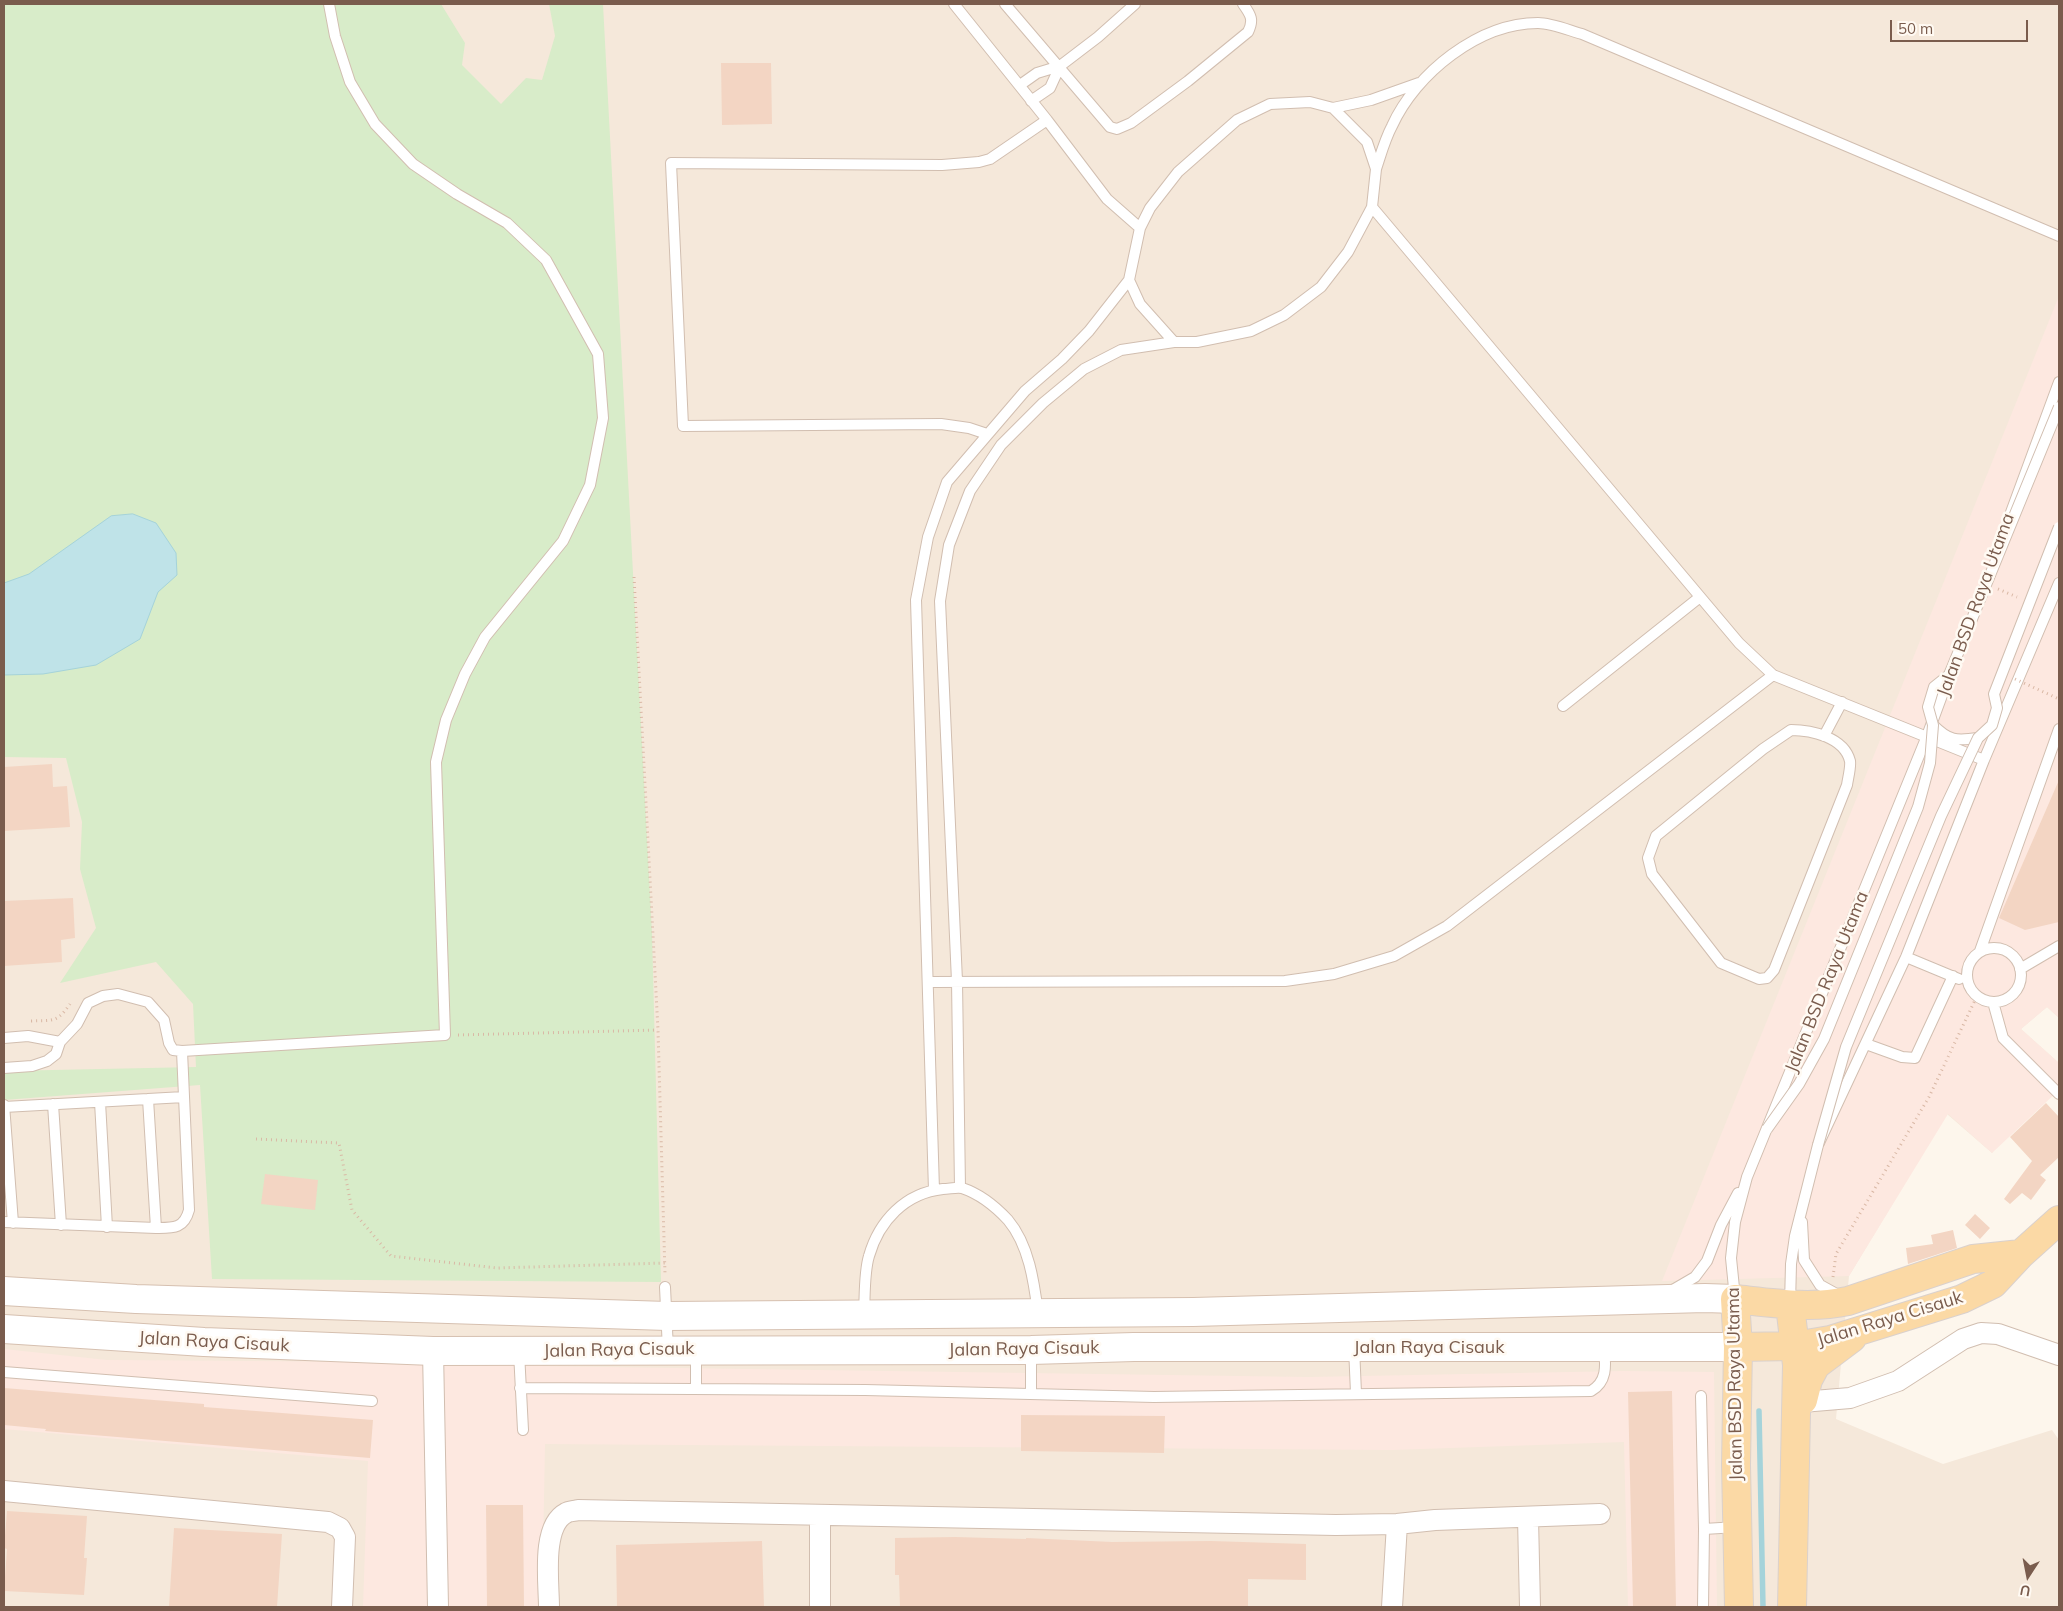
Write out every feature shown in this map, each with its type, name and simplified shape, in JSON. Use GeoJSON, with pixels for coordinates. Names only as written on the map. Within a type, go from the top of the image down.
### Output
{"type":"FeatureCollection","features":[{"type":"Feature","properties":{"kind":"main road","name":"Jalan Raya Cisauk"},"geometry":{"type":"LineString","coordinates":[[4,1329],[194,1341],[433,1351],[1795,1346],[1830,1340],[1962,1299],[1993,1284],[2021,1254],[2059,1220]]}},
{"type":"Feature","properties":{"kind":"main road","name":"Jalan Raya Cisauk"},"geometry":{"type":"LineString","coordinates":[[4,1291],[136,1299],[667,1316],[864,1313],[1193,1312],[1658,1299],[1735,1299],[1790,1305],[1830,1305],[1840,1296],[1974,1259],[2021,1254]]}},
{"type":"Feature","properties":{"kind":"main road","name":"Jalan BSD Raya Utama"},"geometry":{"type":"LineString","coordinates":[[1735,1299],[1738,1347],[1739,1607]]}},
{"type":"Feature","properties":{"kind":"main road"},"geometry":{"type":"LineString","coordinates":[[1790,1305],[1797,1365],[1792,1607]]}},
{"type":"Feature","properties":{"kind":"main road"},"geometry":{"type":"LineString","coordinates":[[1795,1430],[1808,1380],[1816,1365],[1863,1330]]}},
{"type":"Feature","properties":{"kind":"street"},"geometry":{"type":"LineString","coordinates":[[1802,1402],[1850,1398],[1898,1381],[1962,1339],[1981,1333],[1998,1334],[2057,1353]]}},
{"type":"Feature","properties":{"kind":"street"},"geometry":{"type":"LineString","coordinates":[[433,1351],[438,1607]]}},
{"type":"Feature","properties":{"kind":"street"},"geometry":{"type":"LineString","coordinates":[[4,1491],[328,1522],[340,1528],[345,1537],[342,1607]]}},
{"type":"Feature","properties":{"kind":"street"},"geometry":{"type":"LineString","coordinates":[[549,1607],[549,1542],[556,1522],[566,1512],[578,1510],[1326,1525],[1397,1524],[1435,1520],[1600,1514]]}},
{"type":"Feature","properties":{"kind":"street"},"geometry":{"type":"LineString","coordinates":[[820,1516],[820,1607]]}},
{"type":"Feature","properties":{"kind":"street"},"geometry":{"type":"LineString","coordinates":[[1528,1518],[1530,1607]]}},
{"type":"Feature","properties":{"kind":"street"},"geometry":{"type":"LineString","coordinates":[[1392,1607],[1397,1524]]}},
{"type":"Feature","properties":{"kind":"lane"},"geometry":{"type":"LineString","coordinates":[[4,1068],[32,1066],[47,1061],[56,1054],[60,1042],[77,1024],[88,1003],[103,996],[118,994],[148,1002],[164,1020],[169,1043],[173,1050],[445,1035],[436,762],[446,720],[465,674],[486,637],[563,541],[590,485],[603,418],[598,354],[546,260],[507,223],[457,194],[413,164],[375,124],[350,82],[334,36],[329,4]]}},
{"type":"Feature","properties":{"kind":"lane"},"geometry":{"type":"LineString","coordinates":[[954,4],[1047,120],[1107,199],[1140,228]]}},
{"type":"Feature","properties":{"kind":"lane"},"geometry":{"type":"LineString","coordinates":[[1006,4],[1110,127],[1117,129],[1124,127],[1188,81],[1248,32],[1252,24],[1252,17],[1243,4]]}},
{"type":"Feature","properties":{"kind":"lane"},"geometry":{"type":"LineString","coordinates":[[1020,86],[1037,73],[1060,66],[1098,37],[1135,4]]}},
{"type":"Feature","properties":{"kind":"lane"},"geometry":{"type":"LineString","coordinates":[[960,1188],[958,981],[940,601],[949,544],[970,491],[1001,444],[1043,403],[1084,369],[1121,350],[1174,342],[1197,342],[1251,331],[1284,315],[1321,288],[1348,252],[1372,207],[1376,169],[1392,125],[1419,82],[1459,48],[1510,25],[1540,22],[1582,34],[2059,236]]}},
{"type":"Feature","properties":{"kind":"lane"},"geometry":{"type":"LineString","coordinates":[[1032,101],[1050,88],[1060,66]]}},
{"type":"Feature","properties":{"kind":"lane"},"geometry":{"type":"LineString","coordinates":[[934,1190],[916,600],[928,537],[947,482],[1025,391],[1062,359],[1089,331],[1129,280],[1140,228],[1150,208],[1178,172],[1237,120],[1270,104],[1310,102],[1333,108],[1371,100],[1419,82]]}},
{"type":"Feature","properties":{"kind":"lane"},"geometry":{"type":"LineString","coordinates":[[1333,108],[1367,142],[1376,169]]}},
{"type":"Feature","properties":{"kind":"lane"},"geometry":{"type":"LineString","coordinates":[[987,434],[968,428],[941,424],[683,426],[671,163],[942,165],[979,162],[999,155],[1047,120]]}},
{"type":"Feature","properties":{"kind":"lane"},"geometry":{"type":"LineString","coordinates":[[1372,207],[1739,643],[1773,675],[1984,760]]}},
{"type":"Feature","properties":{"kind":"lane"},"geometry":{"type":"LineString","coordinates":[[1129,280],[1140,304],[1174,342]]}},
{"type":"Feature","properties":{"kind":"lane","name":"Jalan BSD Raya Utama"},"geometry":{"type":"LineString","coordinates":[[1735,1299],[1731,1258],[1735,1222],[1747,1177],[1927,736],[2059,382]]}},
{"type":"Feature","properties":{"kind":"lane"},"geometry":{"type":"LineString","coordinates":[[1767,1129],[1799,1084],[1824,1039],[1918,807],[1930,763],[1933,725],[1928,707],[1934,687],[1949,675],[2059,407]]}},
{"type":"Feature","properties":{"kind":"lane"},"geometry":{"type":"LineString","coordinates":[[1790,1305],[1791,1264],[1795,1236],[1846,1047],[1941,816],[1978,738],[1992,725],[1997,708],[1994,694],[2059,527]]}},
{"type":"Feature","properties":{"kind":"lane"},"geometry":{"type":"LineString","coordinates":[[1818,1146],[1906,957],[1984,760],[2059,583]]}},
{"type":"Feature","properties":{"kind":"lane"},"geometry":{"type":"LineString","coordinates":[[1563,706],[1700,596]]}},
{"type":"Feature","properties":{"kind":"lane"},"geometry":{"type":"LineString","coordinates":[[929,982],[1285,981],[1334,974],[1394,956],[1447,926],[1773,675]]}},
{"type":"Feature","properties":{"kind":"lane"},"geometry":{"type":"LineString","coordinates":[[1824,736],[1842,702]]}},
{"type":"Feature","properties":{"kind":"lane"},"geometry":{"type":"LineString","coordinates":[[1933,725],[1944,736],[1958,741],[1978,738]]}},
{"type":"Feature","properties":{"kind":"lane"},"geometry":{"type":"LineString","coordinates":[[1980,951],[2059,729]]}},
{"type":"Feature","properties":{"kind":"lane"},"geometry":{"type":"LineString","coordinates":[[1791,730],[1806,730],[1824,736],[1842,748],[1850,761],[1847,784],[1774,970],[1767,978],[1759,979],[1721,963],[1652,874],[1648,858],[1656,836],[1763,749],[1791,730]]}},
{"type":"Feature","properties":{"kind":"lane"},"geometry":{"type":"LineString","coordinates":[[2020,969],[2059,946]]}},
{"type":"Feature","properties":{"kind":"lane"},"geometry":{"type":"LineString","coordinates":[[1988,948],[2004,950],[2017,961],[2021,978],[2018,988],[2012,995],[1994,1002],[1977,996],[1971,990],[1967,982],[1967,970],[1971,959],[1980,951],[1988,948]]}},
{"type":"Feature","properties":{"kind":"lane"},"geometry":{"type":"LineString","coordinates":[[1906,957],[1967,982]]}},
{"type":"Feature","properties":{"kind":"lane"},"geometry":{"type":"LineString","coordinates":[[1866,1044],[1902,1057],[1914,1058],[1953,976]]}},
{"type":"Feature","properties":{"kind":"lane"},"geometry":{"type":"LineString","coordinates":[[1994,1002],[2003,1038],[2059,1094]]}},
{"type":"Feature","properties":{"kind":"lane"},"geometry":{"type":"LineString","coordinates":[[4,1038],[28,1036],[60,1042]]}},
{"type":"Feature","properties":{"kind":"lane"},"geometry":{"type":"LineString","coordinates":[[182,1051],[184,1096],[189,1210],[186,1219],[180,1226],[156,1228],[8,1223],[4,1107],[184,1096]]}},
{"type":"Feature","properties":{"kind":"lane"},"geometry":{"type":"LineString","coordinates":[[148,1099],[156,1228]]}},
{"type":"Feature","properties":{"kind":"lane"},"geometry":{"type":"LineString","coordinates":[[100,1102],[107,1227]]}},
{"type":"Feature","properties":{"kind":"lane"},"geometry":{"type":"LineString","coordinates":[[53,1104],[61,1225]]}},
{"type":"Feature","properties":{"kind":"lane"},"geometry":{"type":"LineString","coordinates":[[1658,1299],[1695,1277],[1708,1261],[1721,1225],[1747,1177]]}},
{"type":"Feature","properties":{"kind":"lane"},"geometry":{"type":"LineString","coordinates":[[864,1313],[868,1257],[882,1226],[903,1203],[934,1190],[960,1188],[984,1198],[1009,1221],[1023,1246],[1033,1281],[1038,1313]]}},
{"type":"Feature","properties":{"kind":"lane"},"geometry":{"type":"LineString","coordinates":[[1801,1211],[1804,1260],[1820,1285],[1840,1296]]}},
{"type":"Feature","properties":{"kind":"lane"},"geometry":{"type":"LineString","coordinates":[[665,1287],[668,1351]]}},
{"type":"Feature","properties":{"kind":"lane"},"geometry":{"type":"LineString","coordinates":[[1354,1348],[1356,1393]]}},
{"type":"Feature","properties":{"kind":"lane"},"geometry":{"type":"LineString","coordinates":[[520,1388],[1154,1397],[1590,1391],[1598,1387],[1605,1374],[1604,1348]]}},
{"type":"Feature","properties":{"kind":"lane"},"geometry":{"type":"LineString","coordinates":[[696,1349],[696,1389]]}},
{"type":"Feature","properties":{"kind":"lane"},"geometry":{"type":"LineString","coordinates":[[1031,1350],[1032,1394]]}},
{"type":"Feature","properties":{"kind":"lane"},"geometry":{"type":"LineString","coordinates":[[520,1351],[523,1430]]}},
{"type":"Feature","properties":{"kind":"lane"},"geometry":{"type":"LineString","coordinates":[[4,1372],[372,1401]]}},
{"type":"Feature","properties":{"kind":"lane"},"geometry":{"type":"LineString","coordinates":[[1701,1396],[1704,1529],[1703,1607]]}},
{"type":"Feature","properties":{"kind":"lane"},"geometry":{"type":"LineString","coordinates":[[1704,1529],[1738,1528]]}},
{"type":"Feature","properties":{"kind":"path"},"geometry":{"type":"LineString","coordinates":[[634,577],[658,1030],[665,1287]]}},
{"type":"Feature","properties":{"kind":"path"},"geometry":{"type":"LineString","coordinates":[[2014,678],[2059,699]]}},
{"type":"Feature","properties":{"kind":"path"},"geometry":{"type":"LineString","coordinates":[[22,1021],[49,1020],[62,1016],[76,996],[83,992],[88,1003]]}},
{"type":"Feature","properties":{"kind":"path"},"geometry":{"type":"LineString","coordinates":[[1840,1296],[1836,1254],[1928,1097],[1977,996]]}},
{"type":"Feature","properties":{"kind":"path"},"geometry":{"type":"LineString","coordinates":[[445,1035],[658,1030]]}},
{"type":"Feature","properties":{"kind":"path"},"geometry":{"type":"LineString","coordinates":[[256,1139],[339,1144],[352,1210],[391,1256],[497,1268],[665,1263]]}},
{"type":"Feature","properties":{"kind":"shaded area"},"geometry":{"type":"Polygon","coordinates":[[[4,4],[2059,4],[2059,1018],[2047,1007],[2021,1029],[2059,1063],[1992,1153],[1947,1114],[1849,1276],[1836,1419],[1943,1464],[2052,1430],[2059,1440],[2059,1607],[4,1607],[4,4]]]}},
{"type":"Feature","properties":{"kind":"shaded area"},"geometry":{"type":"Polygon","coordinates":[[[2059,296],[2059,1018],[2047,1007],[2021,1029],[2059,1063],[2059,1090],[1992,1153],[1948,1114],[1849,1276],[1662,1281],[2059,296]]]}},
{"type":"Feature","properties":{"kind":"shaded area"},"geometry":{"type":"Polygon","coordinates":[[[4,1349],[107,1360],[397,1362],[466,1365],[1309,1377],[1623,1371],[1714,1372],[1717,1607],[1628,1607],[1624,1442],[1392,1450],[545,1444],[542,1607],[363,1607],[368,1461],[4,1429],[4,1349]]]}},
{"type":"Feature","properties":{"kind":"green space"},"geometry":{"type":"Polygon","coordinates":[[[4,4],[441,4],[465,43],[462,65],[501,104],[526,78],[542,80],[555,36],[549,4],[603,4],[652,933],[661,1282],[212,1279],[200,1085],[4,1100],[4,1071],[196,1067],[193,1004],[156,962],[60,983],[96,928],[80,869],[82,822],[66,758],[4,757],[4,4]]]}},
{"type":"Feature","properties":{"kind":"water"},"geometry":{"type":"Polygon","coordinates":[[[133,514],[156,523],[176,553],[177,575],[158,592],[140,639],[96,665],[43,674],[4,675],[4,583],[29,574],[111,516],[133,514]]]}},
{"type":"Feature","properties":{"kind":"building"},"geometry":{"type":"Polygon","coordinates":[[[721,63],[771,63],[772,124],[722,125],[721,63]]]}},
{"type":"Feature","properties":{"kind":"building"},"geometry":{"type":"Polygon","coordinates":[[[52,764],[53,787],[67,786],[70,827],[4,831],[4,767],[52,764]]]}},
{"type":"Feature","properties":{"kind":"building"},"geometry":{"type":"Polygon","coordinates":[[[2059,780],[2059,922],[2025,930],[1999,918],[2059,780]]]}},
{"type":"Feature","properties":{"kind":"building"},"geometry":{"type":"Polygon","coordinates":[[[73,898],[75,938],[61,940],[62,962],[4,966],[4,901],[73,898]]]}},
{"type":"Feature","properties":{"kind":"building"},"geometry":{"type":"Polygon","coordinates":[[[2046,1103],[2059,1117],[2059,1157],[2040,1175],[2046,1180],[2031,1200],[2022,1193],[2010,1204],[2004,1199],[2032,1161],[2010,1137],[2046,1103]]]}},
{"type":"Feature","properties":{"kind":"building"},"geometry":{"type":"Polygon","coordinates":[[[265,1174],[318,1180],[315,1210],[261,1204],[265,1174]]]}},
{"type":"Feature","properties":{"kind":"building"},"geometry":{"type":"Polygon","coordinates":[[[1975,1214],[1990,1228],[1980,1239],[1965,1225],[1975,1214]]]}},
{"type":"Feature","properties":{"kind":"building"},"geometry":{"type":"Polygon","coordinates":[[[1953,1230],[1957,1248],[1908,1264],[1906,1248],[1933,1244],[1931,1235],[1953,1230]]]}},
{"type":"Feature","properties":{"kind":"building"},"geometry":{"type":"Polygon","coordinates":[[[4,1388],[204,1404],[204,1407],[373,1420],[370,1458],[45,1431],[46,1429],[4,1425],[4,1388]]]}},
{"type":"Feature","properties":{"kind":"building"},"geometry":{"type":"Polygon","coordinates":[[[1672,1391],[1676,1607],[1633,1607],[1628,1392],[1672,1391]]]}},
{"type":"Feature","properties":{"kind":"building"},"geometry":{"type":"Polygon","coordinates":[[[1021,1415],[1165,1416],[1164,1453],[1021,1451],[1021,1415]]]}},
{"type":"Feature","properties":{"kind":"building"},"geometry":{"type":"Polygon","coordinates":[[[486,1505],[523,1505],[524,1607],[487,1607],[486,1505]]]}},
{"type":"Feature","properties":{"kind":"building"},"geometry":{"type":"Polygon","coordinates":[[[7,1511],[87,1516],[84,1558],[87,1558],[84,1595],[4,1591],[7,1549],[4,1548],[7,1511]]]}},
{"type":"Feature","properties":{"kind":"building"},"geometry":{"type":"Polygon","coordinates":[[[174,1528],[282,1534],[277,1607],[169,1607],[174,1528]]]}},
{"type":"Feature","properties":{"kind":"building"},"geometry":{"type":"Polygon","coordinates":[[[955,1537],[1112,1542],[1211,1541],[1306,1544],[1306,1580],[1248,1579],[1248,1607],[900,1607],[899,1575],[895,1575],[895,1538],[955,1537]]]}},
{"type":"Feature","properties":{"kind":"building"},"geometry":{"type":"Polygon","coordinates":[[[762,1541],[764,1607],[617,1607],[616,1545],[762,1541]]]}},
{"type":"Feature","properties":{"kind":"waterway"},"geometry":{"type":"LineString","coordinates":[[1759,1411],[1763,1607]]}}]}
